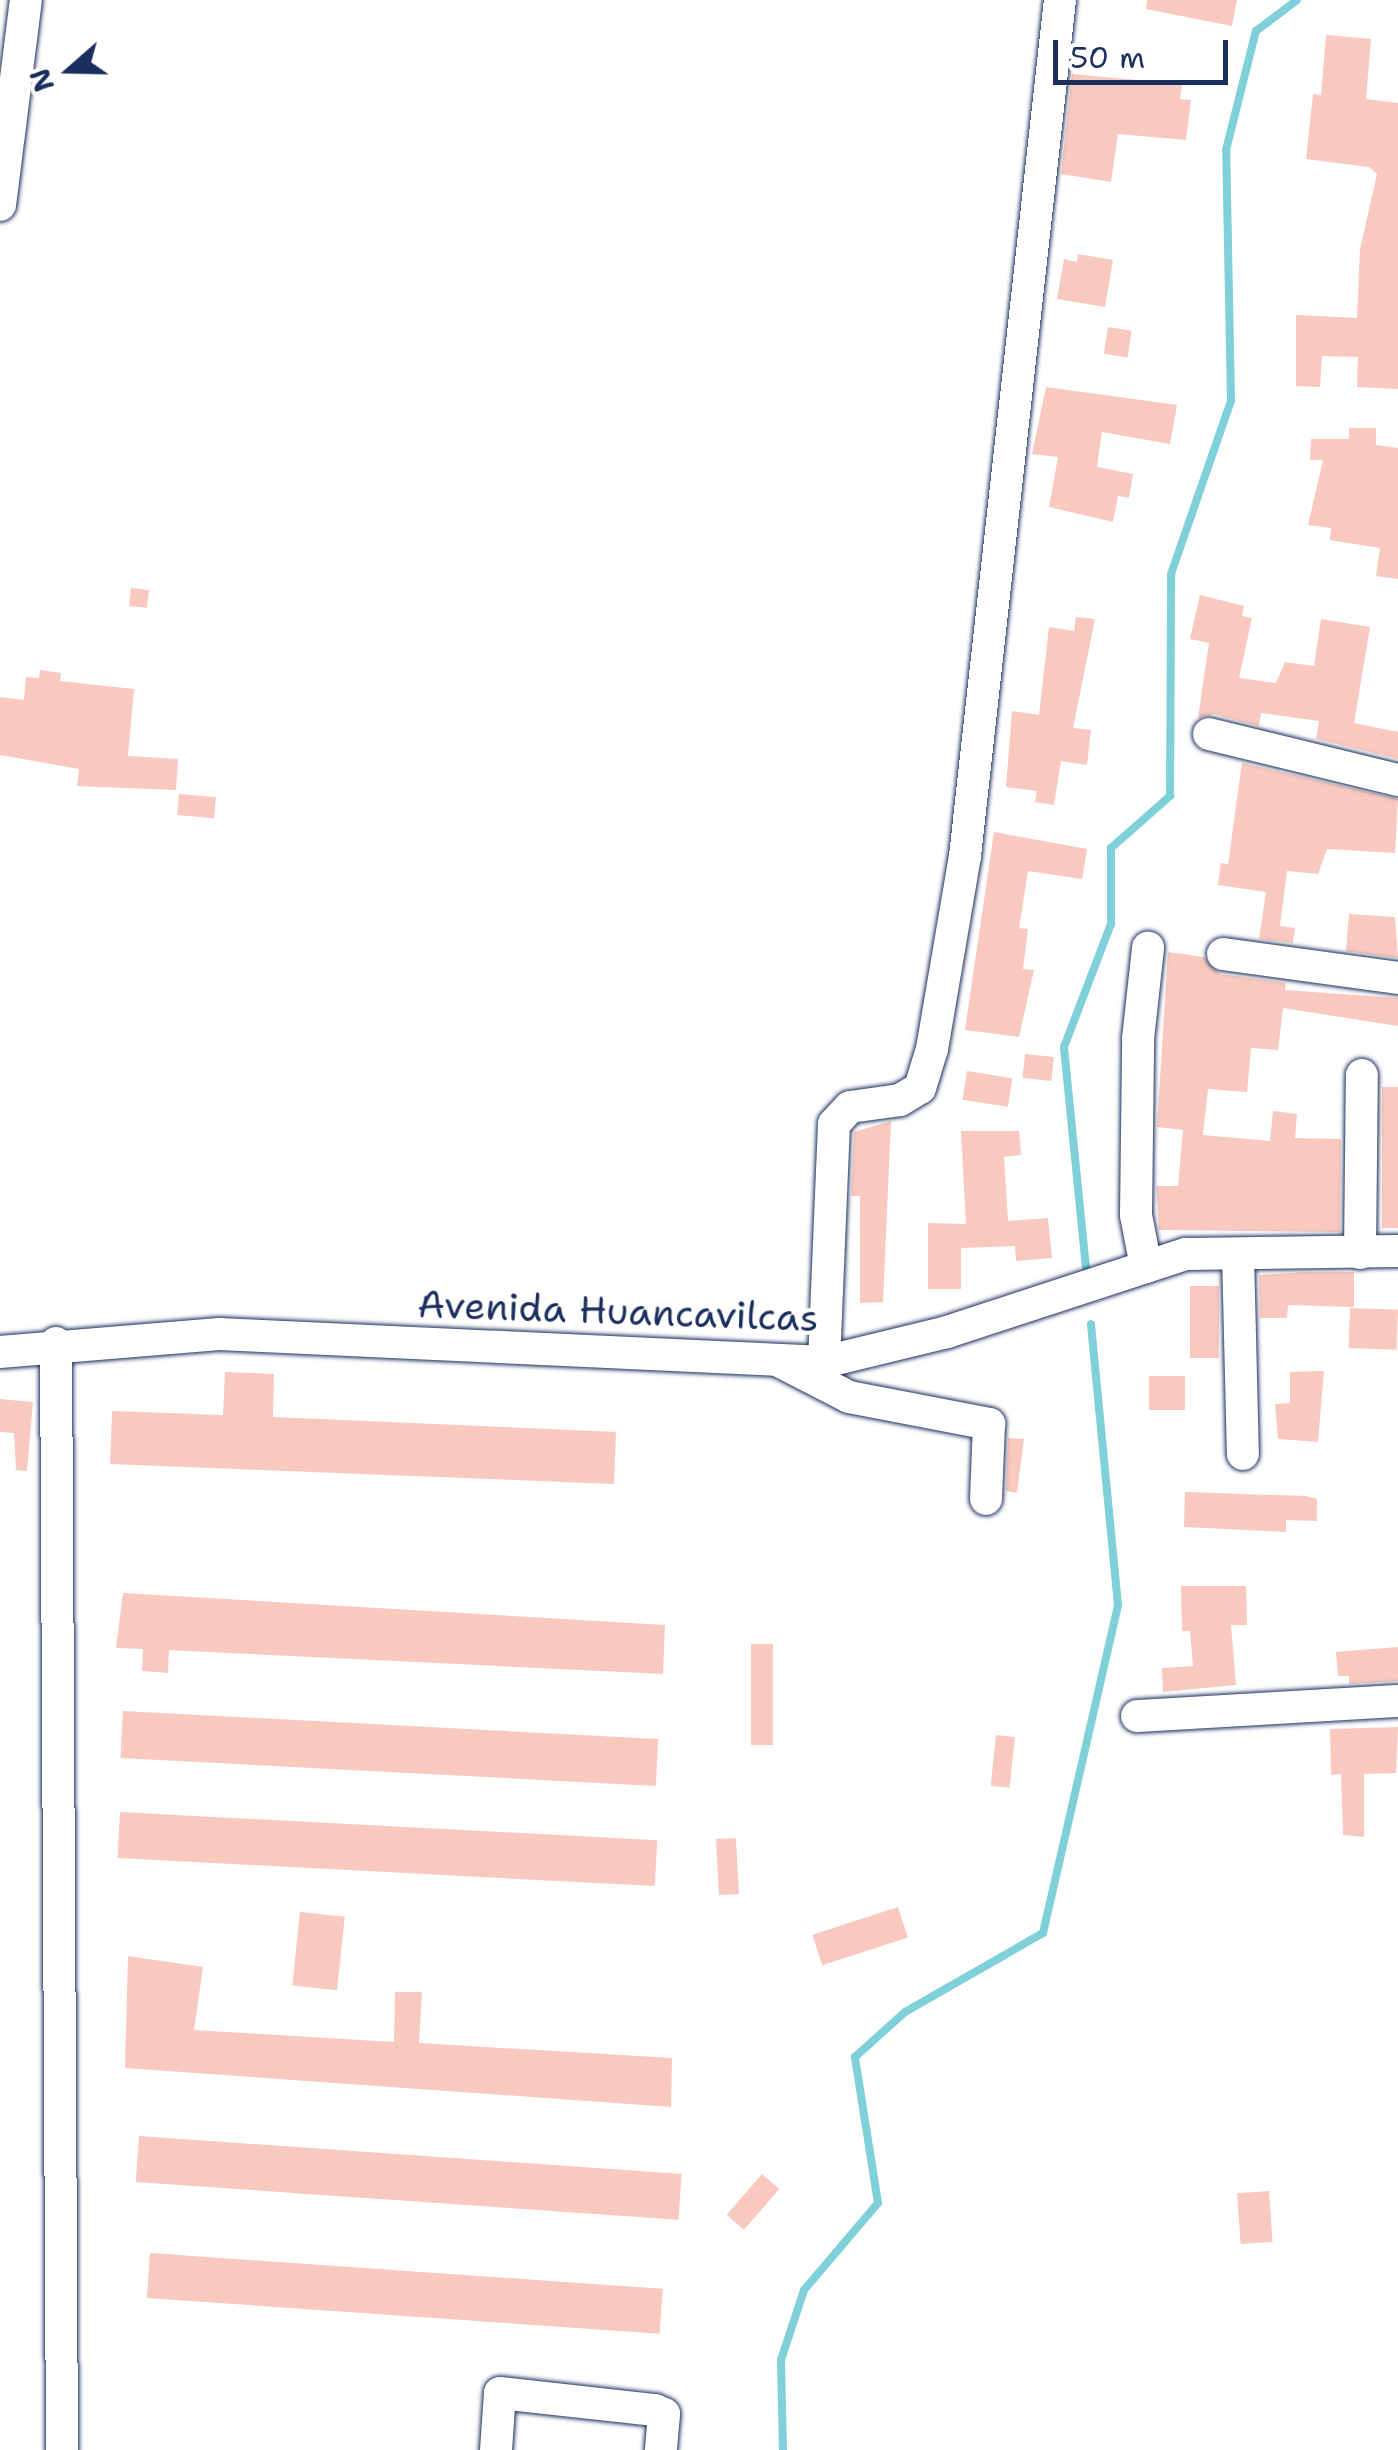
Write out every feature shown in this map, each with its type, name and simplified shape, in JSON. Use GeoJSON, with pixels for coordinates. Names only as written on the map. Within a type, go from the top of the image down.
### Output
{"type":"FeatureCollection","features":[{"type":"Feature","properties":{"kind":"street"},"geometry":{"type":"LineString","coordinates":[[0,205],[26,0]]}},
{"type":"Feature","properties":{"kind":"street"},"geometry":{"type":"LineString","coordinates":[[824,1362],[834,1124],[850,1107],[900,1100],[920,1088],[938,1010],[964,856],[1060,0]]}},
{"type":"Feature","properties":{"kind":"street"},"geometry":{"type":"LineString","coordinates":[[1209,734],[1398,780]]}},
{"type":"Feature","properties":{"kind":"street"},"geometry":{"type":"LineString","coordinates":[[1146,1268],[1136,1215],[1138,1039],[1148,948]]}},
{"type":"Feature","properties":{"kind":"street"},"geometry":{"type":"LineString","coordinates":[[1223,954],[1398,978]]}},
{"type":"Feature","properties":{"kind":"street"},"geometry":{"type":"LineString","coordinates":[[1360,1253],[1362,1074]]}},
{"type":"Feature","properties":{"kind":"street","name":"Avenida Huancavilcas"},"geometry":{"type":"LineString","coordinates":[[0,1352],[56,1343],[220,1334],[824,1362],[947,1332],[1186,1254],[1398,1252]]}},
{"type":"Feature","properties":{"kind":"street"},"geometry":{"type":"LineString","coordinates":[[1238,1254],[1243,1454]]}},
{"type":"Feature","properties":{"kind":"street"},"geometry":{"type":"LineString","coordinates":[[56,1343],[62,2450]]}},
{"type":"Feature","properties":{"kind":"street"},"geometry":{"type":"LineString","coordinates":[[777,1360],[849,1397],[989,1424],[986,1500]]}},
{"type":"Feature","properties":{"kind":"street"},"geometry":{"type":"LineString","coordinates":[[1137,1716],[1398,1701]]}},
{"type":"Feature","properties":{"kind":"street"},"geometry":{"type":"LineString","coordinates":[[496,2450],[500,2393],[654,2410],[664,2414],[660,2450]]}},
{"type":"Feature","properties":{"kind":"building"},"geometry":{"type":"Polygon","coordinates":[[[1147,0],[1237,0],[1232,26],[1146,9],[1147,0]]]}},
{"type":"Feature","properties":{"kind":"building"},"geometry":{"type":"Polygon","coordinates":[[[1326,35],[1371,39],[1366,99],[1398,103],[1398,389],[1357,387],[1358,357],[1322,356],[1320,387],[1296,386],[1296,315],[1357,318],[1360,249],[1377,174],[1369,167],[1306,159],[1313,94],[1321,95],[1326,35]]]}},
{"type":"Feature","properties":{"kind":"building"},"geometry":{"type":"Polygon","coordinates":[[[1072,74],[1182,84],[1180,99],[1191,100],[1186,140],[1118,134],[1111,182],[1061,174],[1072,74]]]}},
{"type":"Feature","properties":{"kind":"building"},"geometry":{"type":"Polygon","coordinates":[[[1078,254],[1113,260],[1105,307],[1057,299],[1064,259],[1077,262],[1078,254]]]}},
{"type":"Feature","properties":{"kind":"building"},"geometry":{"type":"Polygon","coordinates":[[[1108,327],[1132,331],[1127,357],[1104,354],[1108,327]]]}},
{"type":"Feature","properties":{"kind":"building"},"geometry":{"type":"Polygon","coordinates":[[[1046,387],[1177,405],[1170,444],[1102,432],[1097,467],[1133,474],[1129,498],[1118,496],[1113,522],[1049,507],[1058,457],[1032,454],[1046,387]]]}},
{"type":"Feature","properties":{"kind":"building"},"geometry":{"type":"Polygon","coordinates":[[[1349,428],[1376,428],[1376,445],[1398,448],[1398,579],[1376,576],[1380,548],[1330,540],[1331,528],[1308,525],[1323,460],[1310,460],[1311,439],[1349,439],[1349,428]]]}},
{"type":"Feature","properties":{"kind":"building"},"geometry":{"type":"Polygon","coordinates":[[[131,588],[149,590],[147,608],[129,606],[131,588]]]}},
{"type":"Feature","properties":{"kind":"building"},"geometry":{"type":"Polygon","coordinates":[[[1200,595],[1244,606],[1242,616],[1252,618],[1239,678],[1276,683],[1285,662],[1314,666],[1321,619],[1370,627],[1354,723],[1398,732],[1398,759],[1316,739],[1319,721],[1261,713],[1259,726],[1213,714],[1198,718],[1209,643],[1190,639],[1200,595]]]}},
{"type":"Feature","properties":{"kind":"building"},"geometry":{"type":"Polygon","coordinates":[[[1076,617],[1095,619],[1073,728],[1091,730],[1087,765],[1061,761],[1054,805],[1035,802],[1037,791],[1006,787],[1012,711],[1039,715],[1049,627],[1074,631],[1076,617]]]}},
{"type":"Feature","properties":{"kind":"building"},"geometry":{"type":"Polygon","coordinates":[[[40,670],[61,673],[60,681],[134,689],[128,756],[178,759],[176,790],[77,786],[79,769],[0,755],[0,697],[24,700],[26,677],[39,678],[40,670]]]}},
{"type":"Feature","properties":{"kind":"building"},"geometry":{"type":"Polygon","coordinates":[[[1242,763],[1398,799],[1395,853],[1327,849],[1318,874],[1287,871],[1280,926],[1295,928],[1293,943],[1259,939],[1266,892],[1218,885],[1221,863],[1228,864],[1242,763]]]}},
{"type":"Feature","properties":{"kind":"building"},"geometry":{"type":"Polygon","coordinates":[[[179,794],[216,797],[214,818],[177,815],[179,794]]]}},
{"type":"Feature","properties":{"kind":"building"},"geometry":{"type":"Polygon","coordinates":[[[994,832],[1087,849],[1082,879],[1028,871],[1019,928],[1028,929],[1023,969],[1034,970],[1019,1037],[965,1030],[994,832]]]}},
{"type":"Feature","properties":{"kind":"building"},"geometry":{"type":"Polygon","coordinates":[[[1349,914],[1395,917],[1398,958],[1346,951],[1349,914]]]}},
{"type":"Feature","properties":{"kind":"building"},"geometry":{"type":"Polygon","coordinates":[[[1168,952],[1204,957],[1220,974],[1286,983],[1285,990],[1398,998],[1398,1026],[1283,1008],[1278,1050],[1251,1048],[1247,1092],[1208,1089],[1203,1135],[1270,1141],[1273,1111],[1297,1114],[1295,1138],[1341,1139],[1340,1232],[1159,1230],[1156,1186],[1178,1186],[1183,1130],[1157,1127],[1168,952]]]}},
{"type":"Feature","properties":{"kind":"building"},"geometry":{"type":"Polygon","coordinates":[[[1025,1054],[1054,1057],[1051,1081],[1022,1078],[1025,1054]]]}},
{"type":"Feature","properties":{"kind":"building"},"geometry":{"type":"Polygon","coordinates":[[[967,1071],[1012,1078],[1008,1107],[962,1100],[967,1071]]]}},
{"type":"Feature","properties":{"kind":"building"},"geometry":{"type":"Polygon","coordinates":[[[1382,1087],[1398,1087],[1398,1228],[1382,1228],[1382,1087]]]}},
{"type":"Feature","properties":{"kind":"building"},"geometry":{"type":"Polygon","coordinates":[[[891,1121],[883,1302],[860,1303],[860,1196],[851,1196],[854,1132],[891,1121]]]}},
{"type":"Feature","properties":{"kind":"building"},"geometry":{"type":"Polygon","coordinates":[[[961,1131],[1019,1131],[1021,1155],[1004,1157],[1008,1221],[1048,1218],[1052,1258],[1016,1261],[1015,1246],[961,1248],[961,1289],[928,1289],[928,1223],[966,1224],[961,1131]]]}},
{"type":"Feature","properties":{"kind":"building"},"geometry":{"type":"Polygon","coordinates":[[[1354,1272],[1354,1307],[1288,1305],[1287,1318],[1260,1318],[1259,1275],[1354,1272]]]}},
{"type":"Feature","properties":{"kind":"building"},"geometry":{"type":"Polygon","coordinates":[[[1190,1286],[1219,1286],[1219,1358],[1190,1358],[1190,1286]]]}},
{"type":"Feature","properties":{"kind":"building"},"geometry":{"type":"Polygon","coordinates":[[[1350,1308],[1398,1310],[1397,1350],[1349,1348],[1350,1308]]]}},
{"type":"Feature","properties":{"kind":"building"},"geometry":{"type":"Polygon","coordinates":[[[1324,1371],[1318,1442],[1278,1439],[1275,1404],[1290,1403],[1290,1372],[1324,1371]]]}},
{"type":"Feature","properties":{"kind":"building"},"geometry":{"type":"Polygon","coordinates":[[[225,1372],[274,1374],[273,1417],[616,1432],[614,1484],[110,1464],[112,1411],[223,1415],[225,1372]]]}},
{"type":"Feature","properties":{"kind":"building"},"geometry":{"type":"Polygon","coordinates":[[[1149,1376],[1185,1376],[1185,1410],[1149,1410],[1149,1376]]]}},
{"type":"Feature","properties":{"kind":"building"},"geometry":{"type":"Polygon","coordinates":[[[0,1399],[33,1402],[27,1471],[16,1470],[14,1433],[0,1432],[0,1399]]]}},
{"type":"Feature","properties":{"kind":"building"},"geometry":{"type":"Polygon","coordinates":[[[1008,1438],[1024,1439],[1017,1493],[1006,1491],[1008,1438]]]}},
{"type":"Feature","properties":{"kind":"building"},"geometry":{"type":"Polygon","coordinates":[[[1185,1492],[1306,1496],[1317,1499],[1317,1521],[1286,1520],[1286,1532],[1184,1527],[1185,1492]]]}},
{"type":"Feature","properties":{"kind":"building"},"geometry":{"type":"Polygon","coordinates":[[[1181,1586],[1246,1586],[1247,1625],[1231,1625],[1236,1685],[1163,1692],[1162,1668],[1193,1666],[1190,1631],[1182,1631],[1181,1586]]]}},
{"type":"Feature","properties":{"kind":"building"},"geometry":{"type":"Polygon","coordinates":[[[123,1593],[665,1625],[663,1674],[169,1650],[168,1673],[142,1671],[143,1649],[116,1648],[123,1593]]]}},
{"type":"Feature","properties":{"kind":"building"},"geometry":{"type":"Polygon","coordinates":[[[751,1644],[773,1644],[773,1745],[751,1745],[751,1644]]]}},
{"type":"Feature","properties":{"kind":"building"},"geometry":{"type":"Polygon","coordinates":[[[1398,1647],[1398,1681],[1349,1684],[1349,1676],[1338,1676],[1336,1652],[1398,1647]]]}},
{"type":"Feature","properties":{"kind":"building"},"geometry":{"type":"Polygon","coordinates":[[[123,1711],[658,1739],[656,1786],[121,1758],[123,1711]]]}},
{"type":"Feature","properties":{"kind":"building"},"geometry":{"type":"Polygon","coordinates":[[[1398,1727],[1396,1773],[1364,1774],[1364,1837],[1343,1835],[1341,1774],[1331,1775],[1330,1729],[1398,1727]]]}},
{"type":"Feature","properties":{"kind":"building"},"geometry":{"type":"Polygon","coordinates":[[[996,1735],[1015,1737],[1010,1788],[991,1786],[996,1735]]]}},
{"type":"Feature","properties":{"kind":"building"},"geometry":{"type":"Polygon","coordinates":[[[120,1812],[657,1840],[655,1886],[118,1858],[120,1812]]]}},
{"type":"Feature","properties":{"kind":"building"},"geometry":{"type":"Polygon","coordinates":[[[736,1838],[739,1894],[719,1895],[716,1839],[736,1838]]]}},
{"type":"Feature","properties":{"kind":"building"},"geometry":{"type":"Polygon","coordinates":[[[898,1907],[908,1937],[822,1965],[812,1935],[898,1907]]]}},
{"type":"Feature","properties":{"kind":"building"},"geometry":{"type":"Polygon","coordinates":[[[300,1912],[345,1917],[337,1990],[292,1986],[300,1912]]]}},
{"type":"Feature","properties":{"kind":"building"},"geometry":{"type":"Polygon","coordinates":[[[128,1956],[203,1967],[194,2030],[394,2042],[395,1992],[422,1992],[419,2043],[672,2058],[671,2107],[125,2068],[128,1956]]]}},
{"type":"Feature","properties":{"kind":"building"},"geometry":{"type":"Polygon","coordinates":[[[139,2136],[682,2174],[678,2220],[136,2182],[139,2136]]]}},
{"type":"Feature","properties":{"kind":"building"},"geometry":{"type":"Polygon","coordinates":[[[762,2174],[779,2189],[744,2230],[727,2215],[762,2174]]]}},
{"type":"Feature","properties":{"kind":"building"},"geometry":{"type":"Polygon","coordinates":[[[1269,2191],[1273,2242],[1241,2244],[1237,2193],[1269,2191]]]}},
{"type":"Feature","properties":{"kind":"building"},"geometry":{"type":"Polygon","coordinates":[[[150,2253],[663,2289],[660,2334],[147,2298],[150,2253]]]}},
{"type":"Feature","properties":{"kind":"waterway"},"geometry":{"type":"LineString","coordinates":[[1087,1278],[1064,1047],[1111,924],[1111,848],[1170,796],[1171,574],[1231,401],[1226,150],[1256,31],[1297,0]]}},
{"type":"Feature","properties":{"kind":"waterway"},"geometry":{"type":"LineString","coordinates":[[783,2450],[781,2360],[804,2290],[878,2203],[855,2057],[905,2012],[1043,1933],[1118,1605],[1091,1324]]}}]}
